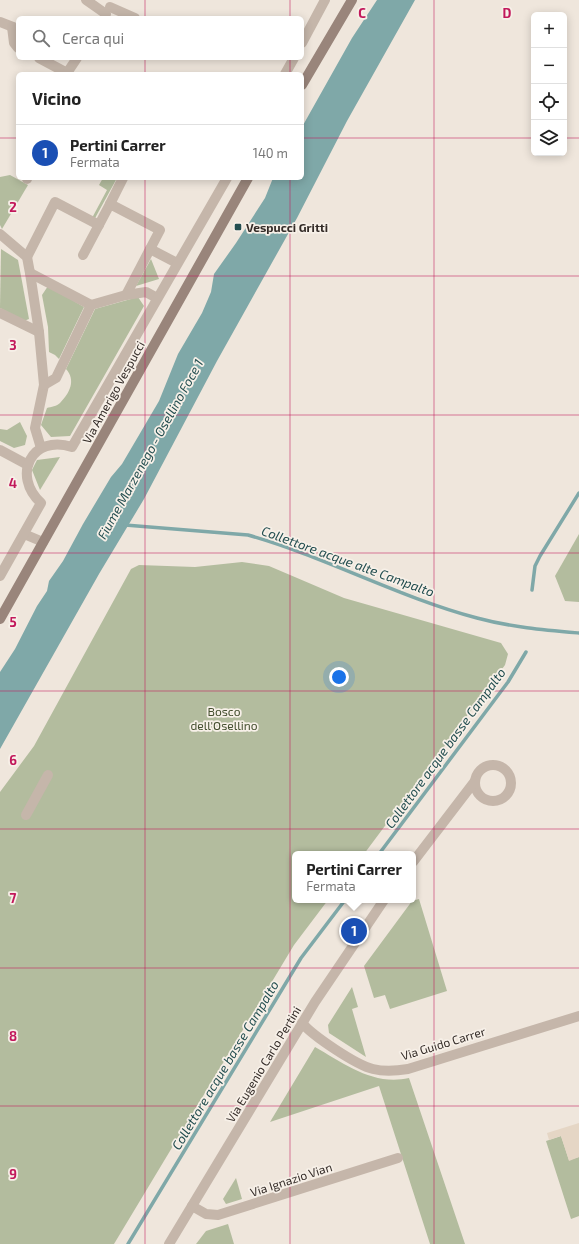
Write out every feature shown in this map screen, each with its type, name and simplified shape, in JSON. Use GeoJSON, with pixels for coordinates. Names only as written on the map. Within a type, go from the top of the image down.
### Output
{"type":"FeatureCollection","features":[{"type":"Feature","properties":{"kind":"main road"},"geometry":{"type":"LineString","coordinates":[[304,82],[351,1]]}},
{"type":"Feature","properties":{"kind":"main road","name":"Via Amerigo Vespucci"},"geometry":{"type":"LineString","coordinates":[[0,619],[247,180]]}},
{"type":"Feature","properties":{"kind":"street"},"geometry":{"type":"LineString","coordinates":[[86,0],[108,10],[128,16]]}},
{"type":"Feature","properties":{"kind":"street"},"geometry":{"type":"LineString","coordinates":[[304,38],[325,0]]}},
{"type":"Feature","properties":{"kind":"street"},"geometry":{"type":"LineString","coordinates":[[0,22],[15,28],[14,43],[16,46]]}},
{"type":"Feature","properties":{"kind":"street"},"geometry":{"type":"LineString","coordinates":[[44,60],[64,72]]}},
{"type":"Feature","properties":{"kind":"street"},"geometry":{"type":"LineString","coordinates":[[69,72],[76,60]]}},
{"type":"Feature","properties":{"kind":"street"},"geometry":{"type":"LineString","coordinates":[[286,72],[293,60]]}},
{"type":"Feature","properties":{"kind":"street"},"geometry":{"type":"LineString","coordinates":[[83,255],[122,180]]}},
{"type":"Feature","properties":{"kind":"street"},"geometry":{"type":"LineString","coordinates":[[0,576],[41,503],[33,495],[28,486],[26,475],[28,464],[33,455],[41,448],[51,444],[62,444],[72,447],[226,180]]}},
{"type":"Feature","properties":{"kind":"street"},"geometry":{"type":"LineString","coordinates":[[26,257],[55,202],[99,225]]}},
{"type":"Feature","properties":{"kind":"street"},"geometry":{"type":"LineString","coordinates":[[110,204],[160,230],[126,295]]}},
{"type":"Feature","properties":{"kind":"street"},"geometry":{"type":"LineString","coordinates":[[0,237],[26,257],[30,273],[40,332],[44,385],[35,428],[41,448]]}},
{"type":"Feature","properties":{"kind":"street"},"geometry":{"type":"LineString","coordinates":[[150,249],[177,263]]}},
{"type":"Feature","properties":{"kind":"street"},"geometry":{"type":"LineString","coordinates":[[30,273],[91,305],[126,295],[146,292],[157,298]]}},
{"type":"Feature","properties":{"kind":"street"},"geometry":{"type":"LineString","coordinates":[[44,385],[56,378],[91,305]]}},
{"type":"Feature","properties":{"kind":"street"},"geometry":{"type":"LineString","coordinates":[[0,313],[40,332]]}},
{"type":"Feature","properties":{"kind":"street"},"geometry":{"type":"LineString","coordinates":[[0,450],[28,464]]}},
{"type":"Feature","properties":{"kind":"street"},"geometry":{"type":"LineString","coordinates":[[24,534],[43,542]]}},
{"type":"Feature","properties":{"kind":"street"},"geometry":{"type":"LineString","coordinates":[[416,858],[475,781],[480,771],[489,766],[499,766],[508,772],[511,782],[508,793],[500,799],[461,800]]}},
{"type":"Feature","properties":{"kind":"street"},"geometry":{"type":"LineString","coordinates":[[26,815],[48,775]]}},
{"type":"Feature","properties":{"kind":"street"},"geometry":{"type":"LineString","coordinates":[[475,781],[477,791],[485,799]]}},
{"type":"Feature","properties":{"kind":"street","name":"Via Eugenio Carlo Pertini"},"geometry":{"type":"LineString","coordinates":[[169,1244],[302,1023],[358,936],[382,903]]}},
{"type":"Feature","properties":{"kind":"street","name":"Via Guido Carrer"},"geometry":{"type":"LineString","coordinates":[[302,1023],[310,1032],[362,1065],[373,1069],[396,1071],[408,1070],[579,1016]]}},
{"type":"Feature","properties":{"kind":"street","name":"Via Ignazio Vian"},"geometry":{"type":"LineString","coordinates":[[192,1206],[212,1215],[222,1214],[398,1158]]}},
{"type":"Feature","properties":{"kind":"green space"},"geometry":{"type":"Polygon","coordinates":[[[10,175],[16,178],[16,180],[28,185],[2,229],[0,225],[0,177],[10,175]]]}},
{"type":"Feature","properties":{"kind":"green space"},"geometry":{"type":"Polygon","coordinates":[[[102,180],[116,180],[94,220],[92,218],[107,190],[99,185],[102,180]]]}},
{"type":"Feature","properties":{"kind":"green space"},"geometry":{"type":"Polygon","coordinates":[[[1,249],[18,260],[29,319],[24,321],[0,308],[1,249]]]}},
{"type":"Feature","properties":{"kind":"green space"},"geometry":{"type":"Polygon","coordinates":[[[151,259],[159,279],[136,286],[151,259]]]}},
{"type":"Feature","properties":{"kind":"green space"},"geometry":{"type":"Polygon","coordinates":[[[48,286],[84,307],[59,359],[49,352],[48,327],[42,295],[48,286]]]}},
{"type":"Feature","properties":{"kind":"green space"},"geometry":{"type":"Polygon","coordinates":[[[138,297],[144,306],[70,436],[51,437],[41,425],[47,408],[59,404],[69,391],[71,378],[66,369],[95,309],[138,297]]]}},
{"type":"Feature","properties":{"kind":"green space"},"geometry":{"type":"Polygon","coordinates":[[[20,422],[27,436],[25,445],[14,448],[0,441],[0,429],[7,430],[20,422]]]}},
{"type":"Feature","properties":{"kind":"green space"},"geometry":{"type":"Polygon","coordinates":[[[60,457],[40,490],[32,470],[37,460],[60,457]]]}},
{"type":"Feature","properties":{"kind":"green space"},"geometry":{"type":"Polygon","coordinates":[[[579,534],[579,602],[565,601],[555,576],[579,534]]]}},
{"type":"Feature","properties":{"kind":"green space","name":"Bosco dell'Osellino"},"geometry":{"type":"Polygon","coordinates":[[[242,562],[269,566],[344,598],[501,643],[508,654],[505,665],[366,851],[292,851],[292,903],[326,903],[294,945],[114,1244],[0,1244],[0,792],[34,746],[131,569],[139,565],[195,567],[242,562]]]}},
{"type":"Feature","properties":{"kind":"green space"},"geometry":{"type":"Polygon","coordinates":[[[419,899],[447,991],[390,1009],[385,995],[374,998],[364,966],[411,903],[416,903],[416,900],[419,899]]]}},
{"type":"Feature","properties":{"kind":"green space"},"geometry":{"type":"Polygon","coordinates":[[[352,987],[358,1007],[352,1009],[366,1057],[329,1033],[328,1025],[352,987]]]}},
{"type":"Feature","properties":{"kind":"green space"},"geometry":{"type":"Polygon","coordinates":[[[315,1047],[348,1066],[371,1076],[396,1080],[409,1078],[465,1244],[430,1244],[379,1086],[270,1122],[315,1047]]]}},
{"type":"Feature","properties":{"kind":"green space"},"geometry":{"type":"Polygon","coordinates":[[[561,1136],[569,1160],[579,1157],[579,1216],[571,1219],[546,1141],[561,1136]]]}},
{"type":"Feature","properties":{"kind":"green space"},"geometry":{"type":"Polygon","coordinates":[[[236,1178],[242,1199],[226,1204],[223,1199],[236,1178]]]}},
{"type":"Feature","properties":{"kind":"green space"},"geometry":{"type":"Polygon","coordinates":[[[228,1224],[234,1244],[196,1244],[206,1231],[228,1224]]]}},
{"type":"Feature","properties":{"kind":"shaded area"},"geometry":{"type":"Polygon","coordinates":[[[579,1123],[579,1157],[569,1161],[561,1136],[549,1140],[547,1133],[579,1123]]]}},
{"type":"Feature","properties":{"kind":"water","name":"Fiume Marzenego - Osellino Foce 1"},"geometry":{"type":"Polygon","coordinates":[[[377,0],[415,0],[347,121],[297,218],[217,361],[144,499],[99,574],[0,749],[0,672],[15,649],[37,606],[47,591],[49,581],[63,561],[111,477],[122,464],[159,401],[178,354],[202,313],[211,292],[214,274],[265,198],[272,180],[304,180],[304,123],[352,38],[377,0]]]}},
{"type":"Feature","properties":{"kind":"waterway","name":"Collettore acque basse Campalto"},"geometry":{"type":"LineString","coordinates":[[532,590],[535,566],[579,493]]}},
{"type":"Feature","properties":{"kind":"waterway","name":"Collettore acque alte Campalto"},"geometry":{"type":"LineString","coordinates":[[125,525],[248,535],[306,554],[419,599],[477,618],[515,626],[579,633]]}},
{"type":"Feature","properties":{"kind":"waterway","name":"Collettore acque basse Campalto"},"geometry":{"type":"LineString","coordinates":[[381,851],[508,682],[526,652]]}},
{"type":"Feature","properties":{"kind":"waterway","name":"Collettore acque basse Campalto"},"geometry":{"type":"LineString","coordinates":[[128,1244],[301,958],[343,903]]}},
{"type":"Feature","properties":{"kind":"place","name":"Vespucci Gritti"},"geometry":{"type":"Point","coordinates":[238,227]}},
{"type":"Feature","properties":{"kind":"place","name":"Pertini Carrer"},"geometry":{"type":"Point","coordinates":[354,931]}}]}
